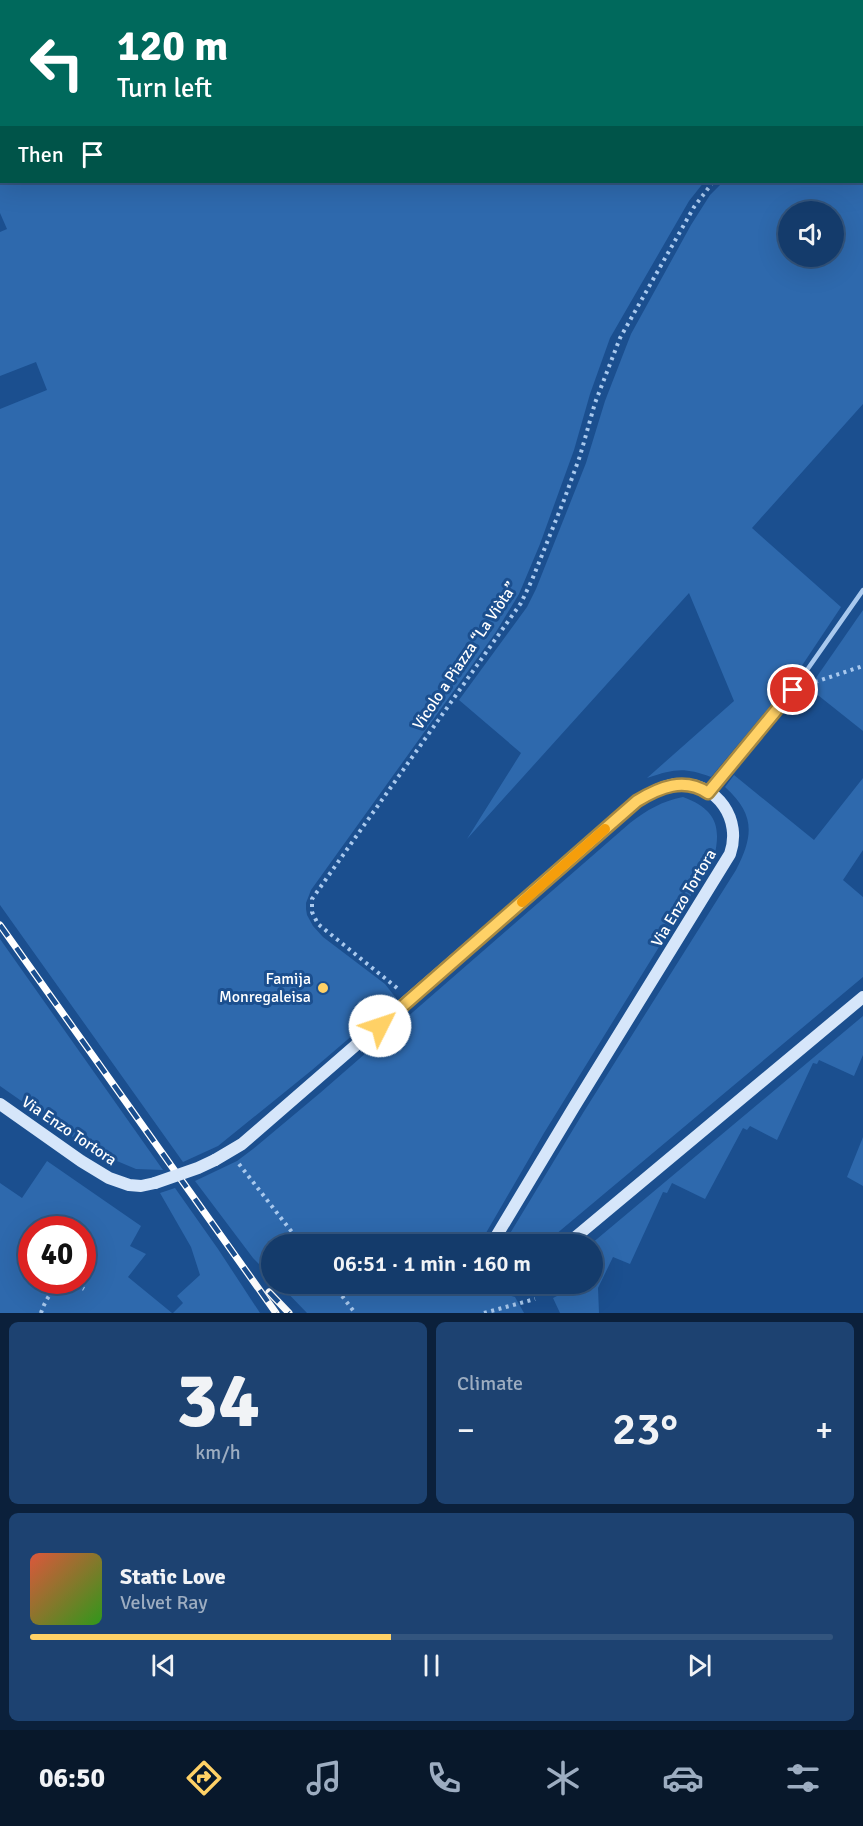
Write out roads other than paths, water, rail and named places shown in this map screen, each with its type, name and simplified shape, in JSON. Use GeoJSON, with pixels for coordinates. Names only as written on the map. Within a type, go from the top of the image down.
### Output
{"type":"FeatureCollection","features":[{"type":"Feature","properties":{"kind":"street","name":"Via Enzo Tortora"},"geometry":{"type":"LineString","coordinates":[[0,1104],[81,1161],[109,1178],[129,1185],[141,1186],[155,1183],[198,1168],[242,1144],[637,801],[656,791],[678,784],[690,785],[708,793],[723,805],[731,817],[734,839],[730,854],[498,1234]]}},
{"type":"Feature","properties":{"kind":"street"},"geometry":{"type":"LineString","coordinates":[[579,1234],[863,997]]}},
{"type":"Feature","properties":{"kind":"lane"},"geometry":{"type":"LineString","coordinates":[[708,793],[793,690],[863,590]]}},
{"type":"Feature","properties":{"kind":"railway"},"geometry":{"type":"LineString","coordinates":[[0,925],[276,1313]]}},
{"type":"Feature","properties":{"kind":"railway"},"geometry":{"type":"LineString","coordinates":[[271,1294],[289,1313]]}},
{"type":"Feature","properties":{"kind":"place","name":"Famija Monregaleisa"},"geometry":{"type":"Point","coordinates":[323,988]}}]}
